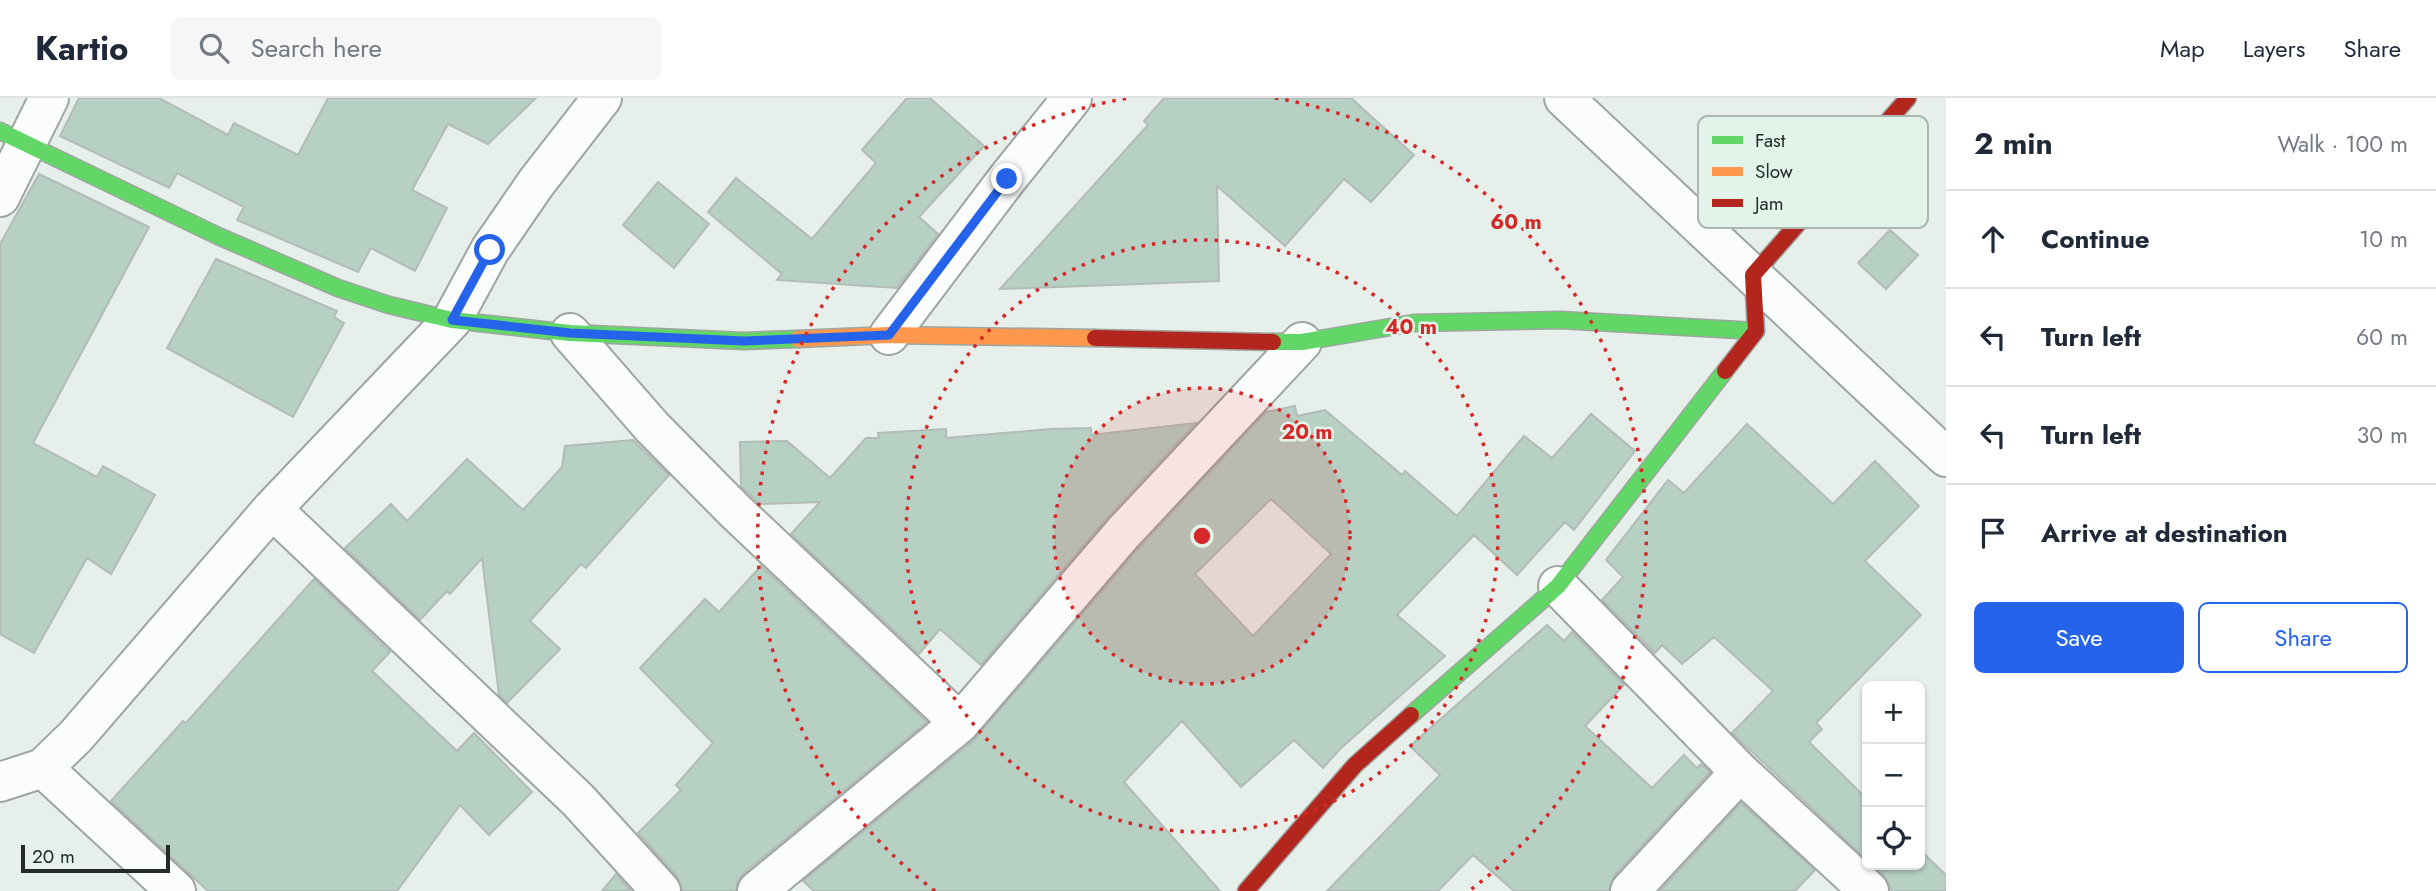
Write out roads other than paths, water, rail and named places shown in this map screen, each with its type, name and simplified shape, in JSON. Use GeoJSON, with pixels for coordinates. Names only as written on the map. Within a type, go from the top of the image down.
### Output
{"type":"FeatureCollection","features":[{"type":"Feature","properties":{"kind":"street"},"geometry":{"type":"LineString","coordinates":[[0,197],[13,137],[49,98]]}},
{"type":"Feature","properties":{"kind":"street"},"geometry":{"type":"LineString","coordinates":[[0,782],[43,768],[76,736],[272,509],[452,320],[490,250],[536,183],[602,98]]}},
{"type":"Feature","properties":{"kind":"street"},"geometry":{"type":"LineString","coordinates":[[889,335],[1072,98]]}},
{"type":"Feature","properties":{"kind":"street"},"geometry":{"type":"LineString","coordinates":[[1564,98],[1698,223]]}},
{"type":"Feature","properties":{"kind":"street"},"geometry":{"type":"LineString","coordinates":[[1892,116],[1908,98]]}},
{"type":"Feature","properties":{"kind":"street"},"geometry":{"type":"LineString","coordinates":[[13,137],[206,230],[338,288],[389,305],[452,320],[570,333],[744,341],[889,335],[1302,342],[1414,323],[1560,320],[1756,331]]}},
{"type":"Feature","properties":{"kind":"street"},"geometry":{"type":"LineString","coordinates":[[1703,228],[1946,457]]}},
{"type":"Feature","properties":{"kind":"street"},"geometry":{"type":"LineString","coordinates":[[1245,891],[1355,765],[1558,586],[1756,331],[1753,275],[1794,228]]}},
{"type":"Feature","properties":{"kind":"street"},"geometry":{"type":"LineString","coordinates":[[570,333],[652,427],[735,511],[960,723]]}},
{"type":"Feature","properties":{"kind":"street"},"geometry":{"type":"LineString","coordinates":[[757,891],[960,723],[1123,533],[1302,342]]}},
{"type":"Feature","properties":{"kind":"street"},"geometry":{"type":"LineString","coordinates":[[272,509],[578,800],[661,891]]}},
{"type":"Feature","properties":{"kind":"street"},"geometry":{"type":"LineString","coordinates":[[1558,586],[1740,772],[1869,891]]}},
{"type":"Feature","properties":{"kind":"street"},"geometry":{"type":"LineString","coordinates":[[43,768],[176,891]]}},
{"type":"Feature","properties":{"kind":"street"},"geometry":{"type":"LineString","coordinates":[[1630,891],[1740,772]]}}]}
